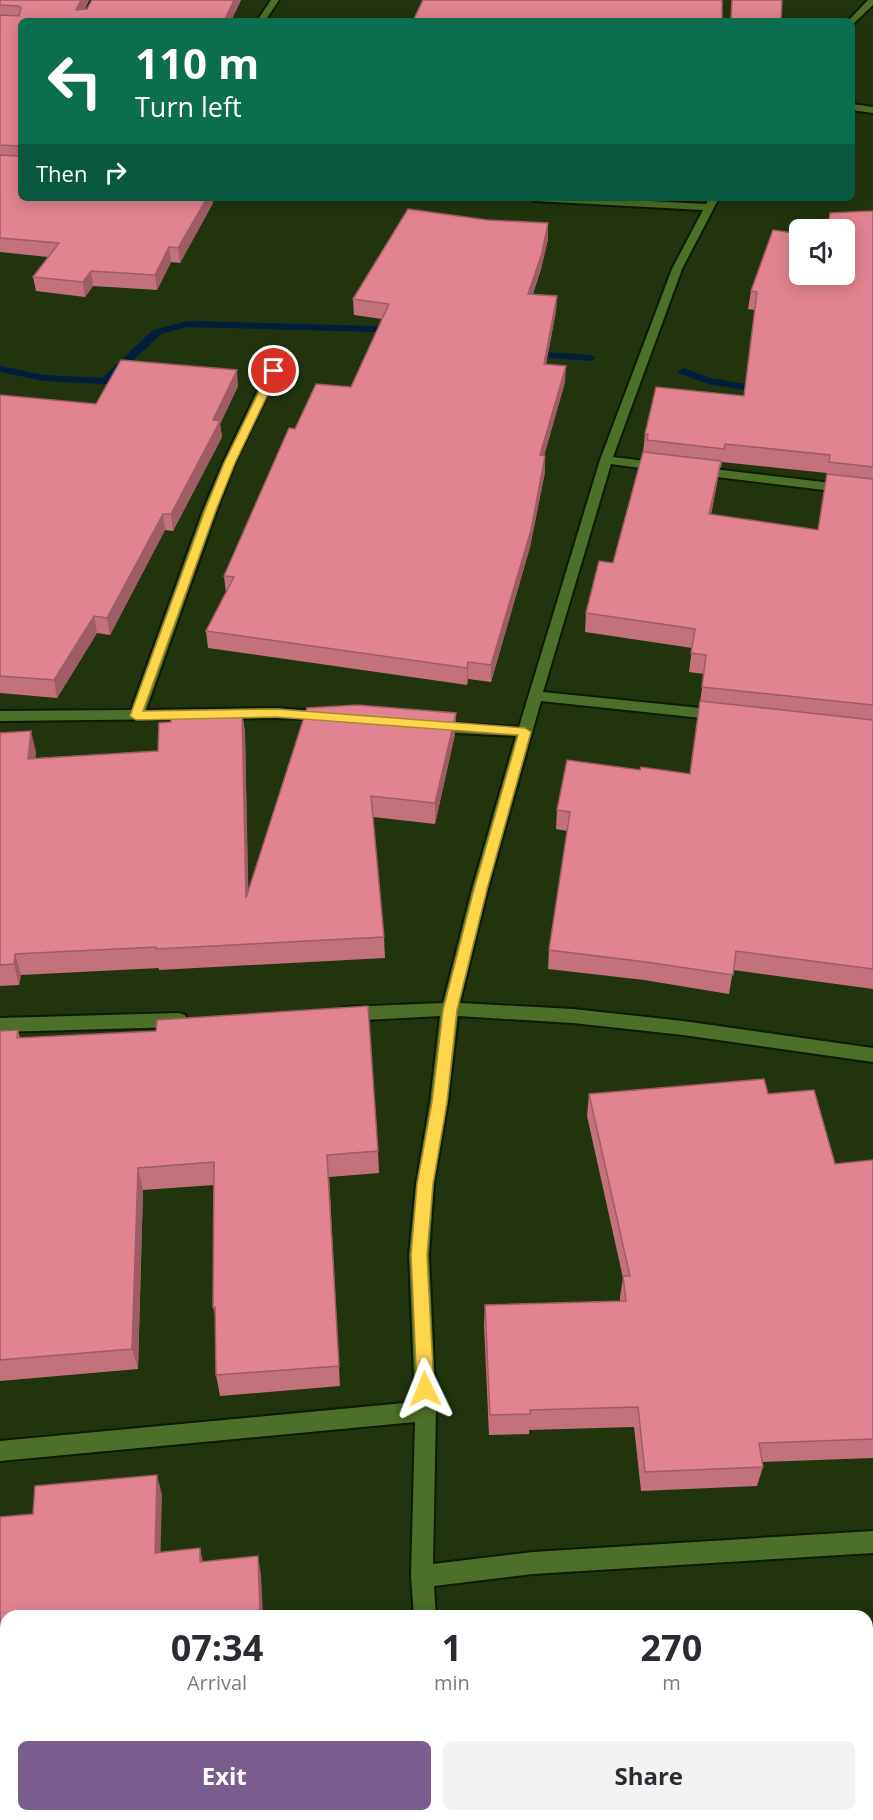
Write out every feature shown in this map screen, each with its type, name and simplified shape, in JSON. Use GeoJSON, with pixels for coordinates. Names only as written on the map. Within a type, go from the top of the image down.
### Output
{"type":"FeatureCollection","features":[{"type":"Feature","properties":{"kind":"street"},"geometry":{"type":"LineString","coordinates":[[263,18],[275,0]]}},
{"type":"Feature","properties":{"kind":"street"},"geometry":{"type":"LineString","coordinates":[[855,19],[873,0]]}},
{"type":"Feature","properties":{"kind":"street"},"geometry":{"type":"LineString","coordinates":[[855,107],[873,110]]}},
{"type":"Feature","properties":{"kind":"street"},"geometry":{"type":"LineString","coordinates":[[425,1610],[422,1575],[426,1411],[419,1255],[425,1184],[439,1102],[450,1010],[480,889],[606,460],[677,269],[711,203],[641,201]]}},
{"type":"Feature","properties":{"kind":"street"},"geometry":{"type":"LineString","coordinates":[[136,716],[218,491],[280,356]]}},
{"type":"Feature","properties":{"kind":"street"},"geometry":{"type":"LineString","coordinates":[[606,460],[873,492]]}},
{"type":"Feature","properties":{"kind":"street"},"geometry":{"type":"LineString","coordinates":[[535,696],[735,717]]}},
{"type":"Feature","properties":{"kind":"street"},"geometry":{"type":"LineString","coordinates":[[0,716],[276,713],[346,719]]}},
{"type":"Feature","properties":{"kind":"street"},"geometry":{"type":"LineString","coordinates":[[417,725],[525,732]]}},
{"type":"Feature","properties":{"kind":"street"},"geometry":{"type":"LineString","coordinates":[[331,1014],[450,1010],[573,1016],[683,1028],[873,1055]]}},
{"type":"Feature","properties":{"kind":"street"},"geometry":{"type":"LineString","coordinates":[[0,1025],[199,1020]]}},
{"type":"Feature","properties":{"kind":"street"},"geometry":{"type":"LineString","coordinates":[[0,1450],[426,1411]]}},
{"type":"Feature","properties":{"kind":"street"},"geometry":{"type":"LineString","coordinates":[[422,1575],[533,1563],[873,1542]]}},
{"type":"Feature","properties":{"kind":"building"},"geometry":{"type":"Polygon","coordinates":[[[0,0],[81,0],[76,10],[87,9],[92,0],[234,0],[225,18],[18,18],[18,146],[0,145],[0,15],[19,16],[21,8],[0,5],[0,0]]]}},
{"type":"Feature","properties":{"kind":"building"},"geometry":{"type":"Polygon","coordinates":[[[423,0],[722,0],[722,18],[414,18],[423,0]]]}},
{"type":"Feature","properties":{"kind":"building"},"geometry":{"type":"Polygon","coordinates":[[[732,0],[782,0],[781,18],[731,18],[732,0]]]}},
{"type":"Feature","properties":{"kind":"building"},"geometry":{"type":"Polygon","coordinates":[[[0,155],[18,156],[18,201],[205,201],[178,248],[169,247],[155,275],[91,271],[83,282],[33,277],[59,243],[0,238],[0,155]]]}},
{"type":"Feature","properties":{"kind":"building"},"geometry":{"type":"Polygon","coordinates":[[[408,209],[487,220],[548,223],[542,253],[528,294],[557,296],[544,364],[566,366],[540,455],[545,456],[531,530],[491,665],[468,662],[467,668],[206,631],[234,577],[224,576],[289,428],[295,429],[316,384],[351,387],[389,304],[353,299],[408,209]]]}},
{"type":"Feature","properties":{"kind":"building"},"geometry":{"type":"Polygon","coordinates":[[[873,211],[873,467],[829,462],[830,455],[725,444],[724,449],[647,440],[648,434],[645,434],[656,387],[744,396],[757,292],[751,291],[773,230],[789,232],[789,285],[855,285],[855,219],[829,219],[830,213],[873,211]]]}},
{"type":"Feature","properties":{"kind":"building"},"geometry":{"type":"Polygon","coordinates":[[[121,360],[237,370],[213,420],[220,421],[171,514],[163,514],[107,618],[94,616],[54,680],[0,676],[0,395],[96,404],[121,360]]]}},
{"type":"Feature","properties":{"kind":"building"},"geometry":{"type":"Polygon","coordinates":[[[643,452],[721,461],[709,514],[818,530],[827,474],[873,479],[873,705],[702,687],[706,655],[691,653],[695,629],[586,613],[599,561],[613,563],[643,452]]]}},
{"type":"Feature","properties":{"kind":"building"},"geometry":{"type":"Polygon","coordinates":[[[700,701],[873,720],[873,969],[736,951],[733,975],[549,950],[570,812],[557,810],[567,760],[690,774],[700,701]]]}},
{"type":"Feature","properties":{"kind":"building"},"geometry":{"type":"Polygon","coordinates":[[[357,705],[456,713],[435,803],[371,796],[384,937],[15,954],[14,964],[0,965],[0,733],[31,731],[28,759],[158,751],[159,723],[171,722],[171,716],[242,712],[246,898],[307,708],[357,705]]]}},
{"type":"Feature","properties":{"kind":"building"},"geometry":{"type":"Polygon","coordinates":[[[368,1006],[378,1151],[327,1155],[339,1366],[216,1375],[215,1307],[213,1307],[214,1162],[138,1168],[132,1349],[0,1360],[0,1031],[18,1030],[17,1038],[156,1031],[157,1020],[368,1006]]]}},
{"type":"Feature","properties":{"kind":"building"},"geometry":{"type":"Polygon","coordinates":[[[764,1079],[768,1094],[814,1090],[835,1164],[873,1160],[873,1439],[759,1443],[763,1467],[645,1472],[638,1407],[530,1410],[530,1414],[490,1415],[485,1305],[626,1301],[623,1276],[630,1276],[589,1094],[764,1079]]]}},
{"type":"Feature","properties":{"kind":"building"},"geometry":{"type":"Polygon","coordinates":[[[157,1475],[155,1553],[200,1548],[200,1562],[258,1556],[260,1610],[0,1610],[0,1517],[33,1514],[35,1486],[157,1475]]]}},
{"type":"Feature","properties":{"kind":"waterway"},"geometry":{"type":"LineString","coordinates":[[0,369],[44,378],[105,381],[157,332],[187,324],[374,329],[395,333]]}},
{"type":"Feature","properties":{"kind":"waterway"},"geometry":{"type":"LineString","coordinates":[[528,354],[591,358]]}},
{"type":"Feature","properties":{"kind":"waterway"},"geometry":{"type":"LineString","coordinates":[[683,371],[708,381],[764,390]]}},
{"type":"Feature","properties":{"kind":"route"},"geometry":{"type":"LineString","coordinates":[[274,371],[210,510],[136,716],[276,713],[525,732],[480,889],[450,1010],[439,1102],[425,1184],[419,1255],[425,1389]]}}]}
